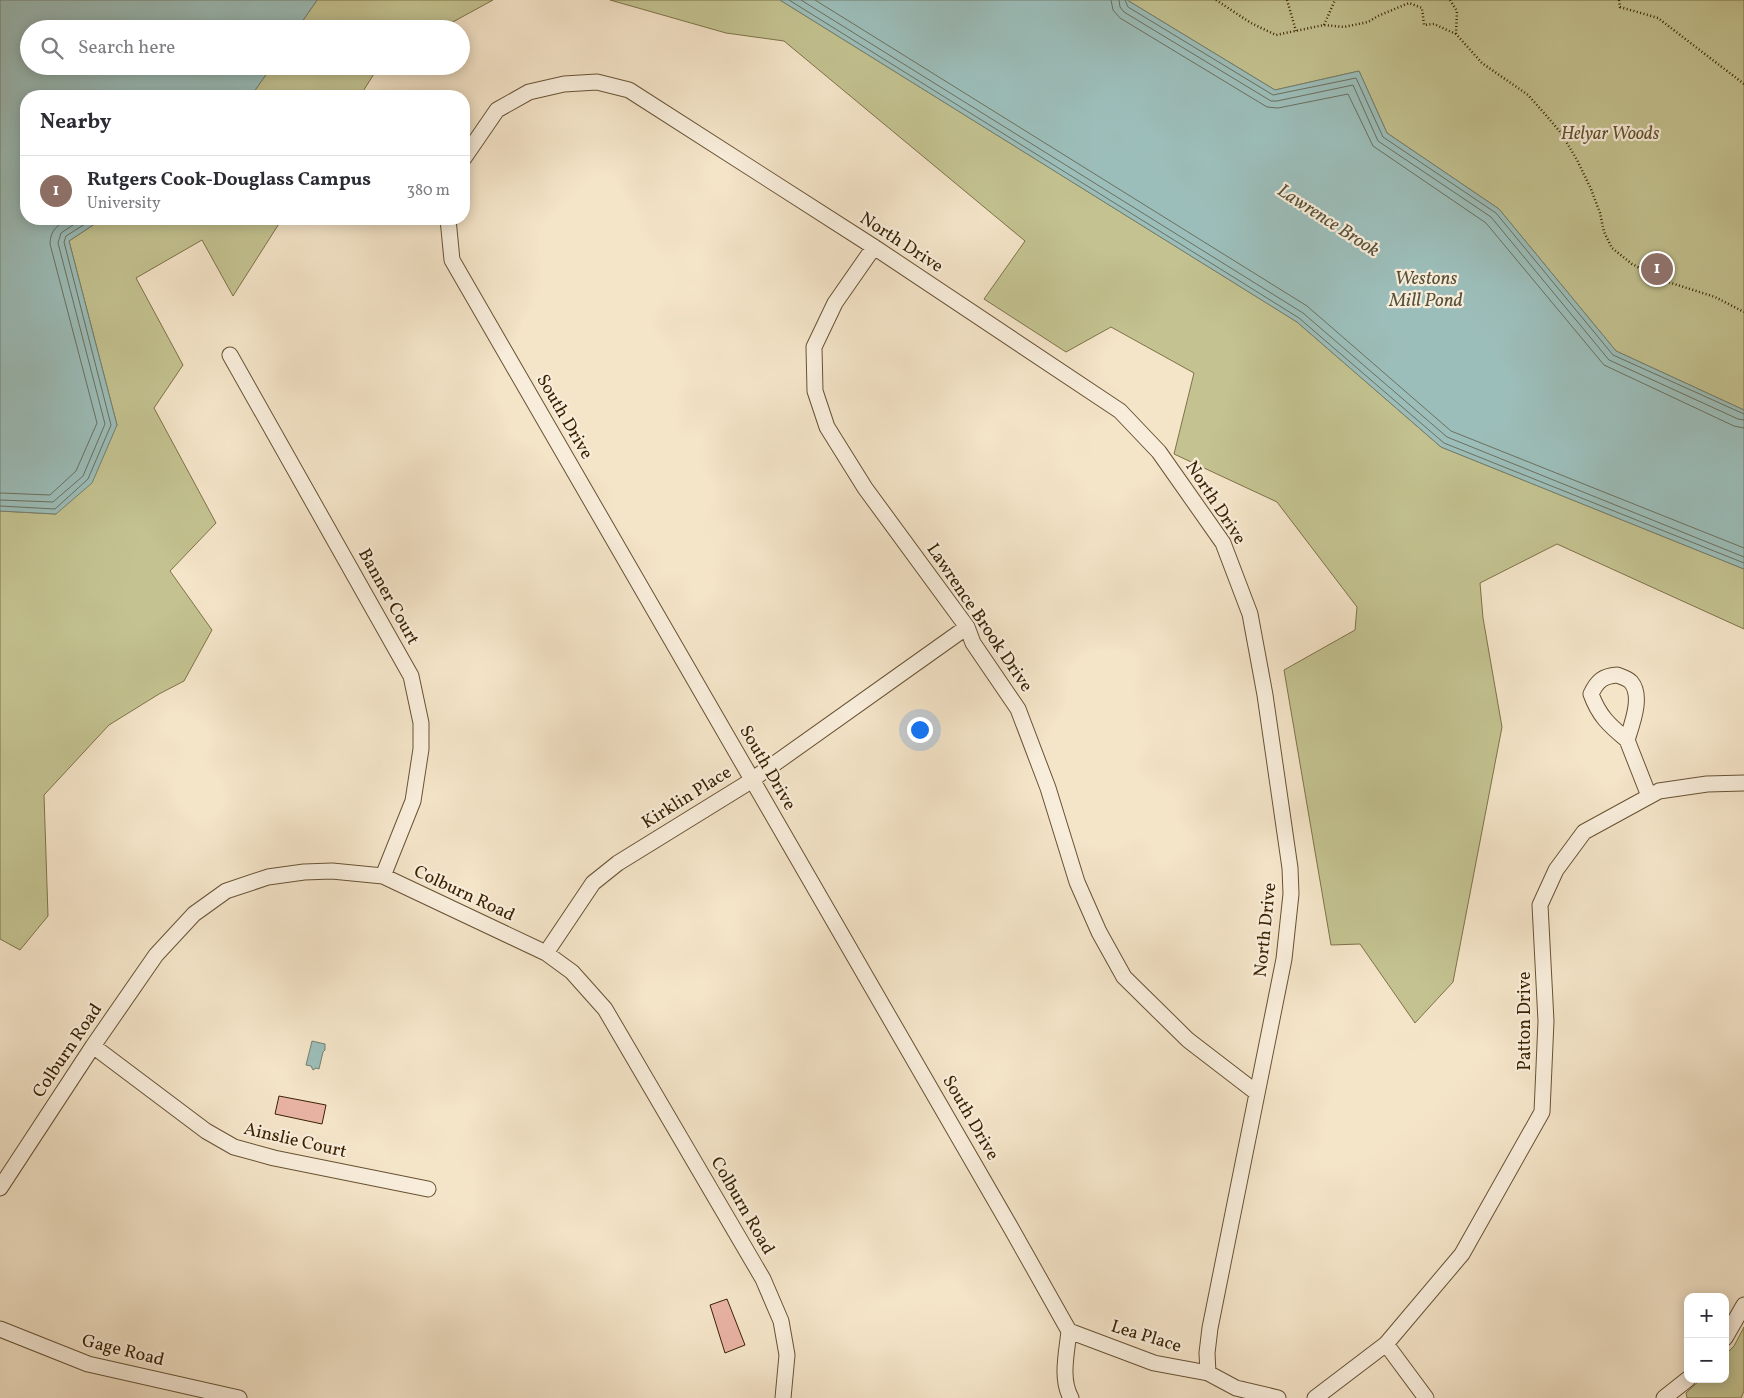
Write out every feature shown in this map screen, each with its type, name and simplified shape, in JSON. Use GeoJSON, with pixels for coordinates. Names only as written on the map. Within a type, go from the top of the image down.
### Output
{"type":"FeatureCollection","features":[{"type":"Feature","properties":{"kind":"street","name":"North Drive"},"geometry":{"type":"LineString","coordinates":[[470,149],[497,110],[529,92],[564,84],[597,82],[629,90],[874,247],[1120,411],[1158,452],[1223,544],[1250,614],[1265,695],[1290,868],[1291,894],[1284,959],[1210,1328],[1207,1353],[1208,1373]]}},
{"type":"Feature","properties":{"kind":"street","name":"South Drive"},"geometry":{"type":"LineString","coordinates":[[449,225],[452,260],[1011,1228],[1068,1331]]}},
{"type":"Feature","properties":{"kind":"street","name":"Lawrence Brook Drive"},"geometry":{"type":"LineString","coordinates":[[874,247],[835,302],[814,347],[815,391],[827,427],[865,488],[967,627],[973,643],[1018,709],[1048,788],[1077,882],[1100,932],[1124,977],[1188,1040],[1257,1093]]}},
{"type":"Feature","properties":{"kind":"street","name":"Banner Court"},"geometry":{"type":"LineString","coordinates":[[230,355],[411,676],[421,723],[421,749],[413,801],[382,876]]}},
{"type":"Feature","properties":{"kind":"street","name":"Kirklin Place"},"geometry":{"type":"LineString","coordinates":[[546,953],[593,883],[618,862],[752,780],[967,627]]}},
{"type":"Feature","properties":{"kind":"street"},"geometry":{"type":"LineString","coordinates":[[1627,740],[1648,796]]}},
{"type":"Feature","properties":{"kind":"street","name":"Patton Drive"},"geometry":{"type":"LineString","coordinates":[[1315,1398],[1386,1344],[1462,1254],[1542,1112],[1546,1020],[1540,905],[1556,870],[1584,832],[1648,796],[1659,791],[1707,784],[1744,783]]}},
{"type":"Feature","properties":{"kind":"street","name":"Colburn Road"},"geometry":{"type":"LineString","coordinates":[[0,1188],[93,1046],[156,955],[194,914],[226,891],[268,877],[304,872],[332,871],[382,876],[546,953],[572,972],[605,1009],[763,1280],[781,1321],[787,1354],[783,1398]]}},
{"type":"Feature","properties":{"kind":"street","name":"Ainslie Court"},"geometry":{"type":"LineString","coordinates":[[93,1046],[206,1131],[234,1147],[274,1158],[428,1189]]}},
{"type":"Feature","properties":{"kind":"street"},"geometry":{"type":"LineString","coordinates":[[1729,1331],[1744,1305]]}},
{"type":"Feature","properties":{"kind":"street","name":"Gage Road"},"geometry":{"type":"LineString","coordinates":[[0,1329],[88,1364],[240,1398]]}},
{"type":"Feature","properties":{"kind":"street"},"geometry":{"type":"LineString","coordinates":[[1068,1331],[1065,1365],[1066,1390],[1071,1398]]}},
{"type":"Feature","properties":{"kind":"street","name":"Lea Place"},"geometry":{"type":"LineString","coordinates":[[1068,1331],[1154,1363],[1208,1373],[1236,1388],[1278,1398]]}},
{"type":"Feature","properties":{"kind":"street"},"geometry":{"type":"LineString","coordinates":[[1386,1344],[1426,1398]]}},
{"type":"Feature","properties":{"kind":"street"},"geometry":{"type":"LineString","coordinates":[[1664,1398],[1684,1382]]}},
{"type":"Feature","properties":{"kind":"path"},"geometry":{"type":"LineString","coordinates":[[1216,0],[1252,24],[1276,35],[1324,25],[1344,27],[1368,22],[1409,3],[1422,8],[1424,25],[1434,24],[1456,34],[1482,62],[1528,95],[1561,133],[1578,160],[1591,189],[1600,212],[1604,232],[1612,248],[1632,264],[1665,282],[1715,297],[1744,312]]}},
{"type":"Feature","properties":{"kind":"path"},"geometry":{"type":"LineString","coordinates":[[1287,0],[1296,31]]}},
{"type":"Feature","properties":{"kind":"path"},"geometry":{"type":"LineString","coordinates":[[1324,25],[1335,0]]}},
{"type":"Feature","properties":{"kind":"path"},"geometry":{"type":"LineString","coordinates":[[1450,0],[1457,11],[1456,34]]}},
{"type":"Feature","properties":{"kind":"path"},"geometry":{"type":"LineString","coordinates":[[1618,0],[1620,7],[1658,18],[1744,84]]}},
{"type":"Feature","properties":{"kind":"green space"},"geometry":{"type":"Polygon","coordinates":[[[317,0],[493,0],[456,20],[303,20],[317,0]]]}},
{"type":"Feature","properties":{"kind":"green space"},"geometry":{"type":"Polygon","coordinates":[[[610,0],[780,0],[1297,322],[1441,447],[1744,569],[1744,629],[1557,544],[1480,583],[1483,618],[1502,727],[1453,982],[1415,1023],[1360,944],[1331,945],[1284,670],[1355,630],[1357,607],[1277,502],[1174,454],[1194,373],[1111,327],[1066,352],[984,299],[1025,241],[784,41],[726,33],[610,0]]]}},
{"type":"Feature","properties":{"kind":"green space","name":"Helyar Woods"},"geometry":{"type":"Polygon","coordinates":[[[1127,0],[1744,0],[1744,410],[1616,351],[1499,209],[1387,133],[1359,71],[1275,90],[1127,0]]]}},
{"type":"Feature","properties":{"kind":"green space"},"geometry":{"type":"Polygon","coordinates":[[[266,75],[373,75],[364,90],[255,90],[266,75]]]}},
{"type":"Feature","properties":{"kind":"green space"},"geometry":{"type":"Polygon","coordinates":[[[93,225],[278,225],[233,296],[202,240],[136,278],[183,365],[154,408],[216,523],[170,571],[212,630],[184,681],[109,725],[44,795],[48,916],[20,950],[0,939],[0,511],[56,514],[117,425],[69,241],[93,225]]]}},
{"type":"Feature","properties":{"kind":"green space"},"geometry":{"type":"Polygon","coordinates":[[[1744,1327],[1744,1391],[1741,1398],[1687,1398],[1686,1393],[1697,1383],[1729,1383],[1729,1351],[1734,1346],[1744,1327]]]}},
{"type":"Feature","properties":{"kind":"water"},"geometry":{"type":"Polygon","coordinates":[[[0,0],[317,0],[303,20],[20,20],[20,75],[266,75],[255,90],[20,90],[20,225],[93,225],[69,241],[117,425],[92,483],[56,514],[0,511],[0,0]]]}},
{"type":"Feature","properties":{"kind":"water","name":"Westons Mill Pond"},"geometry":{"type":"Polygon","coordinates":[[[780,0],[1127,0],[1275,90],[1359,71],[1387,133],[1499,209],[1616,351],[1744,410],[1744,569],[1441,447],[1297,322],[780,0]]]}},
{"type":"Feature","properties":{"kind":"water"},"geometry":{"type":"Polygon","coordinates":[[[312,1041],[325,1044],[319,1069],[313,1070],[311,1066],[306,1065],[312,1041]]]}},
{"type":"Feature","properties":{"kind":"building"},"geometry":{"type":"Polygon","coordinates":[[[279,1096],[326,1105],[322,1124],[275,1114],[279,1096]]]}},
{"type":"Feature","properties":{"kind":"building"},"geometry":{"type":"Polygon","coordinates":[[[727,1299],[745,1345],[725,1353],[710,1305],[727,1299]]]}},
{"type":"Feature","properties":{"kind":"place","name":"Rutgers Cook-Douglass Campus"},"geometry":{"type":"Point","coordinates":[1657,269]}},
{"type":"Feature","properties":{"kind":"water label","name":"Lawrence Brook"},"geometry":{"type":"Point","coordinates":[1328,221]}}]}
